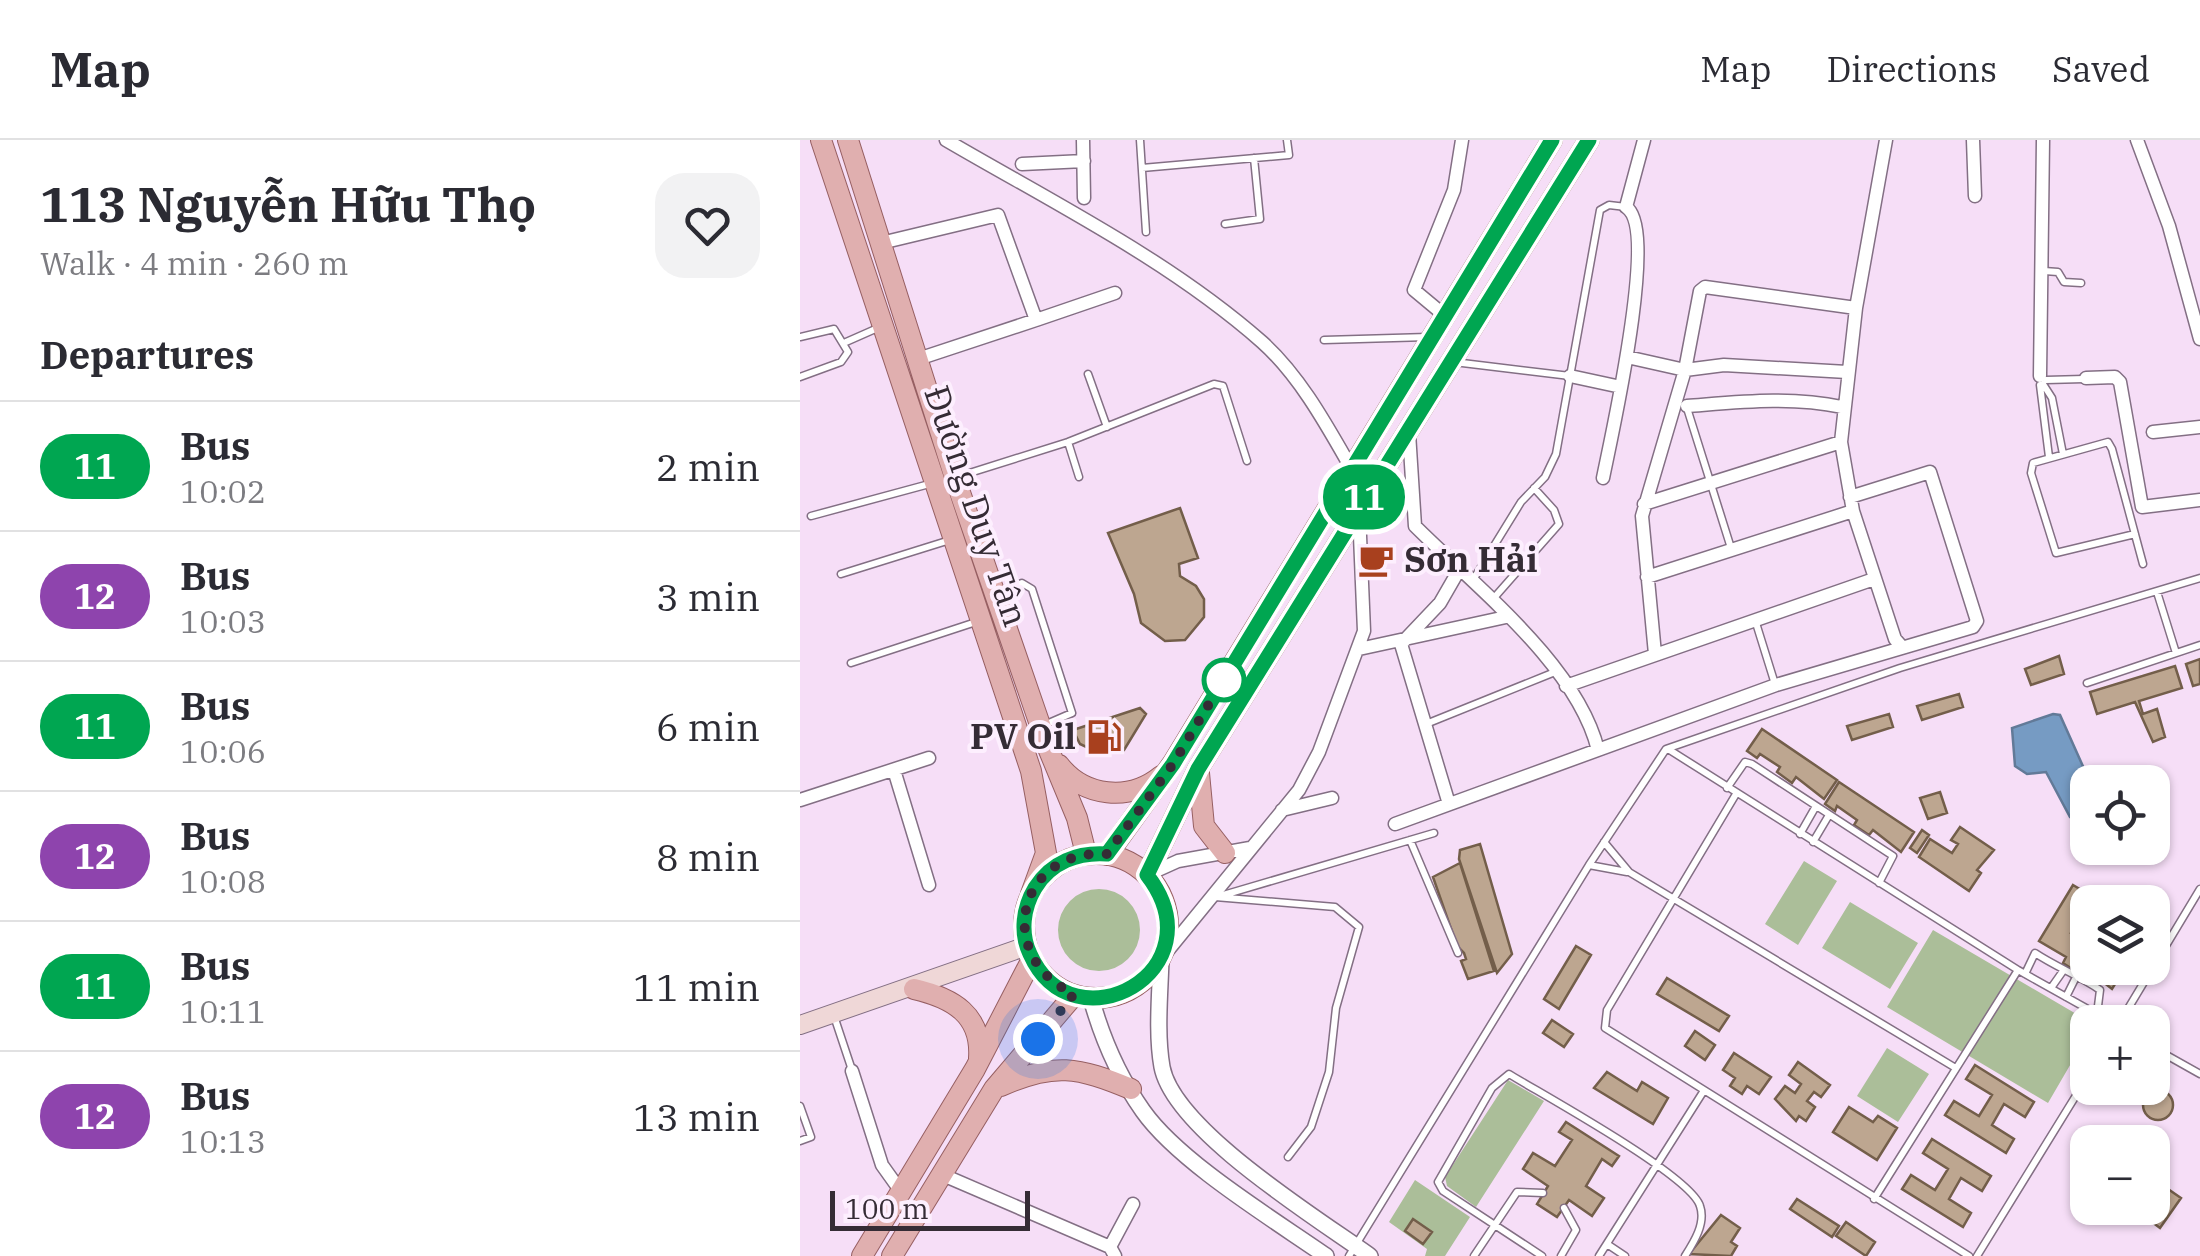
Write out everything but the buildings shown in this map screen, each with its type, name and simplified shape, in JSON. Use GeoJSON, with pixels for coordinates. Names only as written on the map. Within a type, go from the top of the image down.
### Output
{"type":"FeatureCollection","features":[{"type":"Feature","properties":{"kind":"main road","name":"Đường Duy Tân"},"geometry":{"type":"LineString","coordinates":[[821,140],[882,326],[996,594],[1048,748],[1096,854]]}},
{"type":"Feature","properties":{"kind":"main road","name":"Đường Duy Tân"},"geometry":{"type":"LineString","coordinates":[[848,140],[918,359],[945,480],[952,539],[1031,771],[1046,854],[1031,894]]}},
{"type":"Feature","properties":{"kind":"main road"},"geometry":{"type":"LineString","coordinates":[[862,1256],[980,1060],[1029,952],[1025,911],[1031,894],[1054,868],[1096,854],[1173,764],[1350,466],[1552,140]]}},
{"type":"Feature","properties":{"kind":"main road"},"geometry":{"type":"LineString","coordinates":[[1147,875],[1198,769],[1408,425],[1589,140]]}},
{"type":"Feature","properties":{"kind":"main road"},"geometry":{"type":"LineString","coordinates":[[1048,748],[1076,782],[1109,793],[1144,787],[1173,764]]}},
{"type":"Feature","properties":{"kind":"main road"},"geometry":{"type":"LineString","coordinates":[[1198,769],[1204,826],[1225,853]]}},
{"type":"Feature","properties":{"kind":"main road"},"geometry":{"type":"LineString","coordinates":[[1029,952],[1057,986],[1082,996],[1108,998],[1139,985],[1160,959],[1168,922],[1165,904],[1147,875],[1096,854]]}},
{"type":"Feature","properties":{"kind":"main road"},"geometry":{"type":"LineString","coordinates":[[800,1025],[1029,952]]}},
{"type":"Feature","properties":{"kind":"main road"},"geometry":{"type":"LineString","coordinates":[[914,989],[956,1003],[973,1022],[980,1040],[980,1060]]}},
{"type":"Feature","properties":{"kind":"main road"},"geometry":{"type":"LineString","coordinates":[[892,1256],[994,1089],[1082,996]]}},
{"type":"Feature","properties":{"kind":"main road"},"geometry":{"type":"LineString","coordinates":[[994,1089],[1050,1068],[1078,1070],[1130,1090]]}},
{"type":"Feature","properties":{"kind":"street"},"geometry":{"type":"LineString","coordinates":[[946,140],[1181,282],[1263,343],[1297,383],[1350,466]]}},
{"type":"Feature","properties":{"kind":"street"},"geometry":{"type":"LineString","coordinates":[[1084,140],[1084,198]]}},
{"type":"Feature","properties":{"kind":"street"},"geometry":{"type":"LineString","coordinates":[[1444,314],[1414,290],[1454,190],[1462,140]]}},
{"type":"Feature","properties":{"kind":"street"},"geometry":{"type":"LineString","coordinates":[[1603,478],[1627,356],[1638,242],[1636,218],[1626,207],[1644,140]]}},
{"type":"Feature","properties":{"kind":"street"},"geometry":{"type":"LineString","coordinates":[[1886,140],[1856,308],[1840,442],[1852,504],[1874,579],[1895,640],[1902,647]]}},
{"type":"Feature","properties":{"kind":"street"},"geometry":{"type":"LineString","coordinates":[[1973,140],[1975,196]]}},
{"type":"Feature","properties":{"kind":"street"},"geometry":{"type":"LineString","coordinates":[[2042,381],[2043,140]]}},
{"type":"Feature","properties":{"kind":"street"},"geometry":{"type":"LineString","coordinates":[[2138,140],[2168,226],[2200,339]]}},
{"type":"Feature","properties":{"kind":"street"},"geometry":{"type":"LineString","coordinates":[[1022,164],[1084,161]]}},
{"type":"Feature","properties":{"kind":"street"},"geometry":{"type":"LineString","coordinates":[[880,243],[998,215],[1036,320]]}},
{"type":"Feature","properties":{"kind":"street"},"geometry":{"type":"LineString","coordinates":[[1654,654],[1644,504],[1685,370],[1700,291],[1705,287],[1856,308]]}},
{"type":"Feature","properties":{"kind":"street"},"geometry":{"type":"LineString","coordinates":[[918,359],[1115,293]]}},
{"type":"Feature","properties":{"kind":"street"},"geometry":{"type":"LineString","coordinates":[[1627,356],[1685,370],[1724,365],[1847,372]]}},
{"type":"Feature","properties":{"kind":"street"},"geometry":{"type":"LineString","coordinates":[[1570,376],[1621,387]]}},
{"type":"Feature","properties":{"kind":"street"},"geometry":{"type":"LineString","coordinates":[[2086,378],[2119,380],[2142,507],[2200,500]]}},
{"type":"Feature","properties":{"kind":"street"},"geometry":{"type":"LineString","coordinates":[[1686,406],[1812,400],[1842,406]]}},
{"type":"Feature","properties":{"kind":"street"},"geometry":{"type":"LineString","coordinates":[[1408,425],[1415,526],[1473,580],[1555,672],[1590,716],[1598,750]]}},
{"type":"Feature","properties":{"kind":"street"},"geometry":{"type":"LineString","coordinates":[[2153,432],[2200,426]]}},
{"type":"Feature","properties":{"kind":"street"},"geometry":{"type":"LineString","coordinates":[[1644,504],[1840,442]]}},
{"type":"Feature","properties":{"kind":"street"},"geometry":{"type":"LineString","coordinates":[[1395,824],[1776,686],[1973,628],[1977,621],[1930,472],[1732,550],[1647,577]]}},
{"type":"Feature","properties":{"kind":"street"},"geometry":{"type":"LineString","coordinates":[[1358,1253],[1240,1160],[1173,1097],[1162,1069],[1160,959],[1282,810],[1319,752],[1359,649],[1365,592],[1359,505]]}},
{"type":"Feature","properties":{"kind":"street"},"geometry":{"type":"LineString","coordinates":[[1401,644],[1440,603],[1459,570]]}},
{"type":"Feature","properties":{"kind":"street"},"geometry":{"type":"LineString","coordinates":[[1566,686],[1874,579]]}},
{"type":"Feature","properties":{"kind":"street"},"geometry":{"type":"LineString","coordinates":[[1359,649],[1401,644],[1506,617]]}},
{"type":"Feature","properties":{"kind":"street"},"geometry":{"type":"LineString","coordinates":[[1401,644],[1450,804]]}},
{"type":"Feature","properties":{"kind":"street"},"geometry":{"type":"LineString","coordinates":[[800,800],[929,758]]}},
{"type":"Feature","properties":{"kind":"street"},"geometry":{"type":"LineString","coordinates":[[894,770],[928,885]]}},
{"type":"Feature","properties":{"kind":"street"},"geometry":{"type":"LineString","coordinates":[[1282,810],[1332,798]]}},
{"type":"Feature","properties":{"kind":"street"},"geometry":{"type":"LineString","coordinates":[[1147,875],[1178,861],[1250,848]]}},
{"type":"Feature","properties":{"kind":"street"},"geometry":{"type":"LineString","coordinates":[[1082,996],[1144,1112],[1189,1155],[1326,1256]]}},
{"type":"Feature","properties":{"kind":"street"},"geometry":{"type":"LineString","coordinates":[[852,1071],[882,1165],[902,1193]]}},
{"type":"Feature","properties":{"kind":"street"},"geometry":{"type":"LineString","coordinates":[[1144,1112],[1173,1097]]}},
{"type":"Feature","properties":{"kind":"street"},"geometry":{"type":"LineString","coordinates":[[943,1175],[1113,1252],[1132,1204]]}},
{"type":"Feature","properties":{"kind":"lane"},"geometry":{"type":"LineString","coordinates":[[1140,140],[1146,232]]}},
{"type":"Feature","properties":{"kind":"lane"},"geometry":{"type":"LineString","coordinates":[[1142,168],[1288,155],[1287,140]]}},
{"type":"Feature","properties":{"kind":"lane"},"geometry":{"type":"LineString","coordinates":[[1224,224],[1259,222],[1254,158]]}},
{"type":"Feature","properties":{"kind":"lane"},"geometry":{"type":"LineString","coordinates":[[1473,580],[1556,454],[1600,210],[1609,205],[1626,207]]}},
{"type":"Feature","properties":{"kind":"lane"},"geometry":{"type":"LineString","coordinates":[[2042,271],[2058,272],[2064,282],[2081,284]]}},
{"type":"Feature","properties":{"kind":"lane"},"geometry":{"type":"LineString","coordinates":[[846,342],[882,326]]}},
{"type":"Feature","properties":{"kind":"lane"},"geometry":{"type":"LineString","coordinates":[[800,338],[834,329],[846,342],[848,352],[841,362],[800,378]]}},
{"type":"Feature","properties":{"kind":"lane"},"geometry":{"type":"LineString","coordinates":[[1324,340],[1430,337]]}},
{"type":"Feature","properties":{"kind":"lane"},"geometry":{"type":"LineString","coordinates":[[1448,361],[1570,376]]}},
{"type":"Feature","properties":{"kind":"lane"},"geometry":{"type":"LineString","coordinates":[[1088,374],[1107,427]]}},
{"type":"Feature","properties":{"kind":"lane"},"geometry":{"type":"LineString","coordinates":[[2042,381],[2086,378]]}},
{"type":"Feature","properties":{"kind":"lane"},"geometry":{"type":"LineString","coordinates":[[2042,381],[2052,398],[2064,454]]}},
{"type":"Feature","properties":{"kind":"lane"},"geometry":{"type":"LineString","coordinates":[[2042,381],[2050,457]]}},
{"type":"Feature","properties":{"kind":"lane"},"geometry":{"type":"LineString","coordinates":[[811,516],[1068,442],[1214,384],[1223,386],[1246,461]]}},
{"type":"Feature","properties":{"kind":"lane"},"geometry":{"type":"LineString","coordinates":[[1686,406],[1732,550]]}},
{"type":"Feature","properties":{"kind":"lane"},"geometry":{"type":"LineString","coordinates":[[1068,442],[1080,476]]}},
{"type":"Feature","properties":{"kind":"lane"},"geometry":{"type":"LineString","coordinates":[[2135,534],[2064,552],[2052,551],[2030,473],[2033,463],[2108,442],[2135,534],[2143,564]]}},
{"type":"Feature","properties":{"kind":"lane"},"geometry":{"type":"LineString","coordinates":[[1492,600],[1558,524],[1554,510],[1534,488]]}},
{"type":"Feature","properties":{"kind":"lane"},"geometry":{"type":"LineString","coordinates":[[841,574],[952,539]]}},
{"type":"Feature","properties":{"kind":"lane"},"geometry":{"type":"LineString","coordinates":[[1358,1253],[1604,842],[1666,748],[1900,668],[2200,578]]}},
{"type":"Feature","properties":{"kind":"lane"},"geometry":{"type":"LineString","coordinates":[[996,594],[1028,584],[1037,606],[1072,713],[1040,726]]}},
{"type":"Feature","properties":{"kind":"lane"},"geometry":{"type":"LineString","coordinates":[[2157,592],[2176,652]]}},
{"type":"Feature","properties":{"kind":"lane"},"geometry":{"type":"LineString","coordinates":[[851,663],[980,620]]}},
{"type":"Feature","properties":{"kind":"lane"},"geometry":{"type":"LineString","coordinates":[[1756,623],[1776,686]]}},
{"type":"Feature","properties":{"kind":"lane"},"geometry":{"type":"LineString","coordinates":[[2087,683],[2200,644]]}},
{"type":"Feature","properties":{"kind":"lane"},"geometry":{"type":"LineString","coordinates":[[1425,724],[1555,672]]}},
{"type":"Feature","properties":{"kind":"lane"},"geometry":{"type":"LineString","coordinates":[[1666,748],[2081,1005]]}},
{"type":"Feature","properties":{"kind":"lane"},"geometry":{"type":"LineString","coordinates":[[1727,788],[1745,762],[1829,814],[1893,856],[1879,883]]}},
{"type":"Feature","properties":{"kind":"lane"},"geometry":{"type":"LineString","coordinates":[[1736,794],[1604,1020],[1609,1033],[1970,1256]]}},
{"type":"Feature","properties":{"kind":"lane"},"geometry":{"type":"LineString","coordinates":[[1800,834],[1816,806]]}},
{"type":"Feature","properties":{"kind":"lane"},"geometry":{"type":"LineString","coordinates":[[1813,842],[1829,814]]}},
{"type":"Feature","properties":{"kind":"lane"},"geometry":{"type":"LineString","coordinates":[[1214,897],[1434,833]]}},
{"type":"Feature","properties":{"kind":"lane"},"geometry":{"type":"LineString","coordinates":[[1410,840],[1458,953]]}},
{"type":"Feature","properties":{"kind":"lane"},"geometry":{"type":"LineString","coordinates":[[1604,842],[1629,872],[1954,1067]]}},
{"type":"Feature","properties":{"kind":"lane"},"geometry":{"type":"LineString","coordinates":[[1590,865],[1629,872]]}},
{"type":"Feature","properties":{"kind":"lane"},"geometry":{"type":"LineString","coordinates":[[2130,1005],[2200,889]]}},
{"type":"Feature","properties":{"kind":"lane"},"geometry":{"type":"LineString","coordinates":[[1214,897],[1335,907],[1359,927],[1336,1008],[1329,1072],[1312,1127],[1288,1157]]}},
{"type":"Feature","properties":{"kind":"lane"},"geometry":{"type":"LineString","coordinates":[[1874,1199],[1954,1067],[2035,953],[2070,976]]}},
{"type":"Feature","properties":{"kind":"lane"},"geometry":{"type":"LineString","coordinates":[[2051,988],[2063,971]]}},
{"type":"Feature","properties":{"kind":"lane"},"geometry":{"type":"LineString","coordinates":[[2066,997],[2072,985]]}},
{"type":"Feature","properties":{"kind":"lane"},"geometry":{"type":"LineString","coordinates":[[2089,985],[2100,990],[2098,1005]]}},
{"type":"Feature","properties":{"kind":"lane"},"geometry":{"type":"LineString","coordinates":[[834,1014],[852,1071]]}},
{"type":"Feature","properties":{"kind":"lane"},"geometry":{"type":"LineString","coordinates":[[2170,1057],[2200,1074]]}},
{"type":"Feature","properties":{"kind":"lane"},"geometry":{"type":"LineString","coordinates":[[1542,1256],[1443,1191],[1438,1182],[1492,1088],[1509,1074],[1657,1164],[1701,1206],[1700,1226],[1685,1256]]}},
{"type":"Feature","properties":{"kind":"lane"},"geometry":{"type":"LineString","coordinates":[[1599,1256],[1703,1092]]}},
{"type":"Feature","properties":{"kind":"lane"},"geometry":{"type":"LineString","coordinates":[[1978,1256],[2070,1105]]}},
{"type":"Feature","properties":{"kind":"lane"},"geometry":{"type":"LineString","coordinates":[[800,1106],[811,1138],[800,1140]]}},
{"type":"Feature","properties":{"kind":"lane"},"geometry":{"type":"LineString","coordinates":[[1474,1256],[1517,1192],[1543,1194]]}},
{"type":"Feature","properties":{"kind":"lane"},"geometry":{"type":"LineString","coordinates":[[1561,1256],[1576,1230],[1564,1208]]}},
{"type":"Feature","properties":{"kind":"lane"},"geometry":{"type":"LineString","coordinates":[[1607,1244],[1624,1256]]}},
{"type":"Feature","properties":{"kind":"green space"},"geometry":{"type":"Polygon","coordinates":[[[1804,861],[1837,881],[1798,945],[1765,924],[1804,861]]]}},
{"type":"Feature","properties":{"kind":"green space"},"geometry":{"type":"Polygon","coordinates":[[[1091,889],[1107,889],[1133,907],[1140,930],[1137,946],[1128,959],[1107,971],[1091,971],[1065,953],[1058,938],[1058,922],[1076,896],[1091,889]]]}},
{"type":"Feature","properties":{"kind":"green space"},"geometry":{"type":"Polygon","coordinates":[[[1850,902],[1918,943],[1890,989],[1822,948],[1850,902]]]}},
{"type":"Feature","properties":{"kind":"green space"},"geometry":{"type":"Polygon","coordinates":[[[1933,930],[2070,1010],[2070,1065],[2048,1103],[1887,1007],[1933,930]]]}},
{"type":"Feature","properties":{"kind":"green space"},"geometry":{"type":"Polygon","coordinates":[[[1887,1048],[1929,1074],[1898,1122],[1857,1096],[1887,1048]]]}},
{"type":"Feature","properties":{"kind":"green space"},"geometry":{"type":"Polygon","coordinates":[[[1508,1080],[1544,1101],[1476,1207],[1447,1186],[1445,1177],[1508,1080]]]}},
{"type":"Feature","properties":{"kind":"green space"},"geometry":{"type":"Polygon","coordinates":[[[1415,1180],[1470,1217],[1445,1256],[1425,1256],[1427,1249],[1389,1222],[1415,1180]]]}},
{"type":"Feature","properties":{"kind":"water"},"geometry":{"type":"Polygon","coordinates":[[[2060,715],[2082,765],[2070,765],[2070,817],[2046,772],[2027,774],[2015,766],[2012,728],[2060,715]]]}},
{"type":"Feature","properties":{"kind":"bus line","name":"11"},"geometry":{"type":"LineString","coordinates":[[1552,140],[1350,466],[1334,499],[1173,764],[1107,854],[1069,859],[1041,879],[1031,894],[1025,911],[1027,946],[1042,974],[1057,986],[1091,998],[1108,998],[1139,985],[1160,959],[1167,941],[1168,922],[1165,904],[1147,875],[1198,769],[1448,361],[1589,140]]}},
{"type":"Feature","properties":{"kind":"place","name":"Sơn Hải"},"geometry":{"type":"Point","coordinates":[1376,560]}},
{"type":"Feature","properties":{"kind":"place","name":"PV Oil"},"geometry":{"type":"Point","coordinates":[1104,737]}},
{"type":"Feature","properties":{"kind":"route"},"geometry":{"type":"LineString","coordinates":[[1038,1039],[1058,1019],[1074,994],[1042,974],[1032,959],[1024,928],[1031,894],[1041,879],[1069,859],[1107,854],[1173,764],[1233,664],[1224,680]]}}]}
